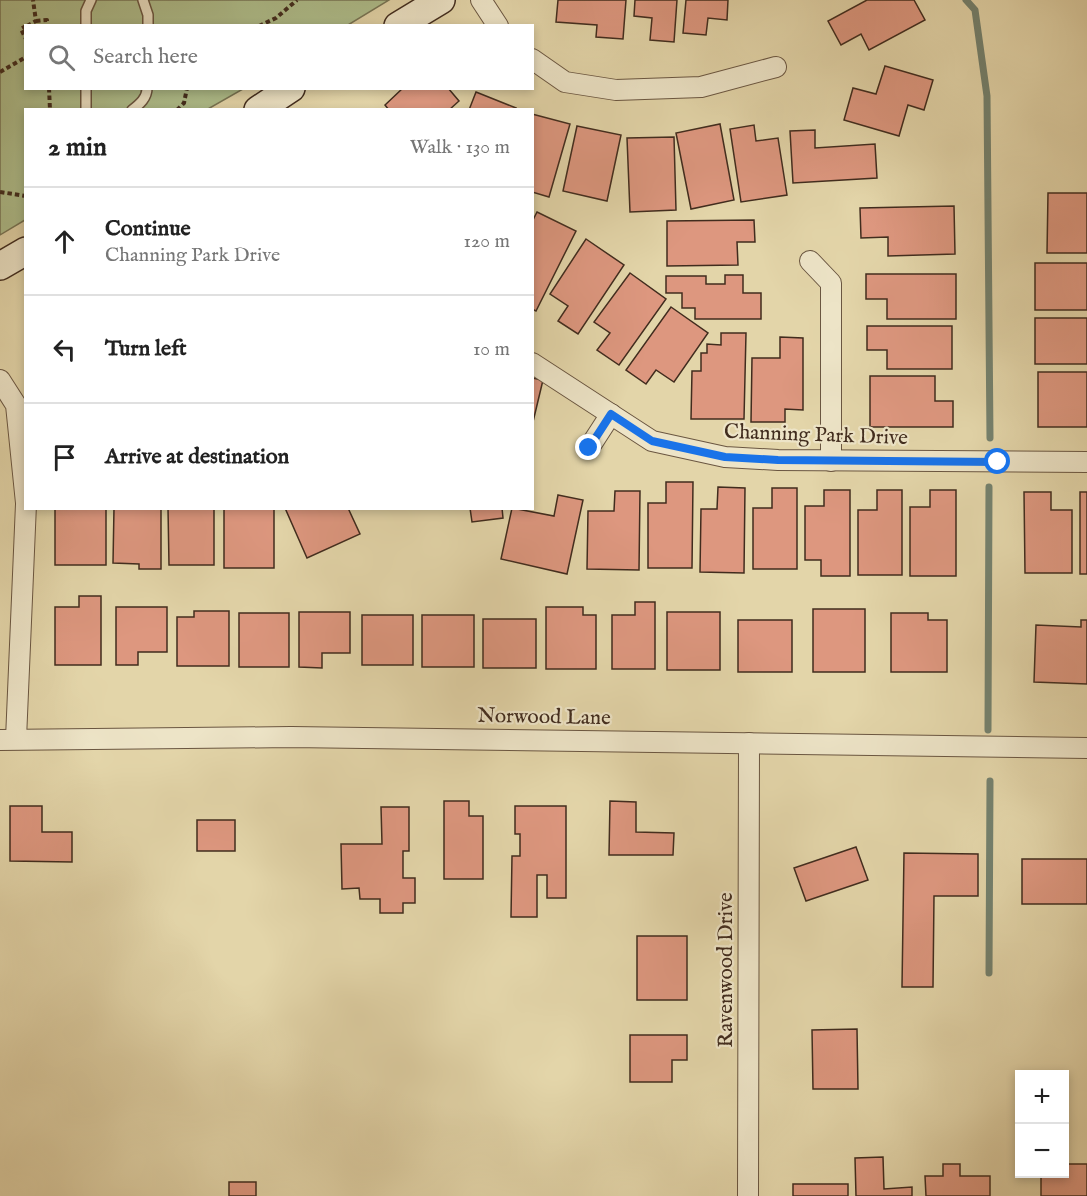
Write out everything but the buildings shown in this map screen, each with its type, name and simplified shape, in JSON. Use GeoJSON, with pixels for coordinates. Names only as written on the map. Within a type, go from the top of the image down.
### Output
{"type":"FeatureCollection","features":[{"type":"Feature","properties":{"kind":"main road"},"geometry":{"type":"LineString","coordinates":[[401,24],[441,0]]}},
{"type":"Feature","properties":{"kind":"main road"},"geometry":{"type":"LineString","coordinates":[[261,108],[288,90]]}},
{"type":"Feature","properties":{"kind":"main road"},"geometry":{"type":"LineString","coordinates":[[0,266],[24,252]]}},
{"type":"Feature","properties":{"kind":"street"},"geometry":{"type":"LineString","coordinates":[[481,0],[497,24]]}},
{"type":"Feature","properties":{"kind":"street"},"geometry":{"type":"LineString","coordinates":[[534,60],[565,82],[616,90],[701,87],[777,67]]}},
{"type":"Feature","properties":{"kind":"street"},"geometry":{"type":"LineString","coordinates":[[810,261],[831,283],[831,461]]}},
{"type":"Feature","properties":{"kind":"street","name":"Channing Park Drive"},"geometry":{"type":"LineString","coordinates":[[534,364],[652,441],[725,457],[831,461],[1087,462]]}},
{"type":"Feature","properties":{"kind":"street"},"geometry":{"type":"LineString","coordinates":[[0,380],[16,405],[24,483]]}},
{"type":"Feature","properties":{"kind":"street"},"geometry":{"type":"LineString","coordinates":[[589,448],[611,414]]}},
{"type":"Feature","properties":{"kind":"street"},"geometry":{"type":"LineString","coordinates":[[8,739],[25,510]]}},
{"type":"Feature","properties":{"kind":"street","name":"Norwood Lane"},"geometry":{"type":"LineString","coordinates":[[8,739],[291,737],[1087,748]]}},
{"type":"Feature","properties":{"kind":"street","name":"Ravenwood Drive"},"geometry":{"type":"LineString","coordinates":[[748,1196],[749,743]]}},
{"type":"Feature","properties":{"kind":"lane"},"geometry":{"type":"LineString","coordinates":[[86,24],[86,11],[91,0]]}},
{"type":"Feature","properties":{"kind":"lane"},"geometry":{"type":"LineString","coordinates":[[143,0],[148,15],[148,24]]}},
{"type":"Feature","properties":{"kind":"lane"},"geometry":{"type":"LineString","coordinates":[[86,90],[86,108]]}},
{"type":"Feature","properties":{"kind":"lane"},"geometry":{"type":"LineString","coordinates":[[135,108],[147,94],[147,90]]}},
{"type":"Feature","properties":{"kind":"path"},"geometry":{"type":"LineString","coordinates":[[33,0],[36,21]]}},
{"type":"Feature","properties":{"kind":"path"},"geometry":{"type":"LineString","coordinates":[[263,24],[276,18],[297,0]]}},
{"type":"Feature","properties":{"kind":"path"},"geometry":{"type":"LineString","coordinates":[[30,24],[47,20],[47,24]]}},
{"type":"Feature","properties":{"kind":"path"},"geometry":{"type":"LineString","coordinates":[[0,72],[24,58]]}},
{"type":"Feature","properties":{"kind":"path"},"geometry":{"type":"LineString","coordinates":[[49,90],[50,108]]}},
{"type":"Feature","properties":{"kind":"path"},"geometry":{"type":"LineString","coordinates":[[179,108],[184,103],[187,90]]}},
{"type":"Feature","properties":{"kind":"path"},"geometry":{"type":"LineString","coordinates":[[0,192],[24,196]]}},
{"type":"Feature","properties":{"kind":"green space"},"geometry":{"type":"Polygon","coordinates":[[[0,0],[389,0],[350,24],[24,24],[24,90],[241,90],[210,108],[24,108],[24,221],[0,235],[0,0]]]}},
{"type":"Feature","properties":{"kind":"waterway"},"geometry":{"type":"LineString","coordinates":[[966,0],[975,10],[987,96],[990,438]]}},
{"type":"Feature","properties":{"kind":"waterway"},"geometry":{"type":"LineString","coordinates":[[988,730],[989,487]]}},
{"type":"Feature","properties":{"kind":"waterway"},"geometry":{"type":"LineString","coordinates":[[989,973],[990,781]]}},
{"type":"Feature","properties":{"kind":"route"},"geometry":{"type":"LineString","coordinates":[[589,448],[611,414],[652,441],[725,457],[778,460],[998,462]]}}]}
